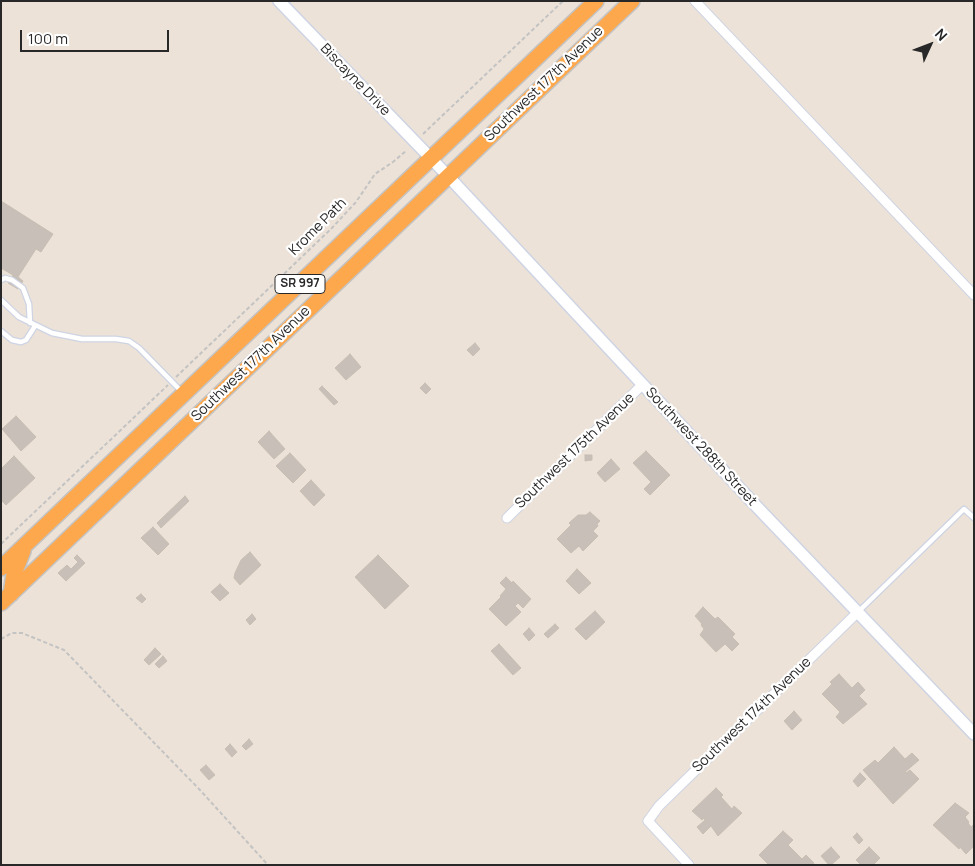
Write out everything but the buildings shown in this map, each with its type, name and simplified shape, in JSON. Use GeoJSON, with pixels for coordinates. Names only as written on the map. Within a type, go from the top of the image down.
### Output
{"type":"FeatureCollection","features":[{"type":"Feature","properties":{"kind":"highway","name":"Southwest 177th Avenue"},"geometry":{"type":"LineString","coordinates":[[1,568],[596,1]]}},
{"type":"Feature","properties":{"kind":"highway","name":"Southwest 177th Avenue"},"geometry":{"type":"LineString","coordinates":[[6,598],[632,1]]}},
{"type":"Feature","properties":{"kind":"highway"},"geometry":{"type":"LineString","coordinates":[[6,598],[26,545]]}},
{"type":"Feature","properties":{"kind":"street","name":"Biscayne Drive"},"geometry":{"type":"LineString","coordinates":[[279,1],[430,159]]}},
{"type":"Feature","properties":{"kind":"street"},"geometry":{"type":"LineString","coordinates":[[695,1],[974,294]]}},
{"type":"Feature","properties":{"kind":"street","name":"Southwest 288th Street"},"geometry":{"type":"LineString","coordinates":[[430,159],[752,502],[974,734]]}},
{"type":"Feature","properties":{"kind":"street","name":"Southwest 175th Avenue"},"geometry":{"type":"LineString","coordinates":[[507,518],[643,384]]}},
{"type":"Feature","properties":{"kind":"street","name":"Southwest 174th Avenue"},"geometry":{"type":"LineString","coordinates":[[689,865],[648,821],[659,806],[858,612]]}},
{"type":"Feature","properties":{"kind":"lane"},"geometry":{"type":"LineString","coordinates":[[1,280],[5,278],[12,280],[23,288],[30,304],[30,323]]}},
{"type":"Feature","properties":{"kind":"lane"},"geometry":{"type":"LineString","coordinates":[[1,300],[12,311],[30,323],[52,333],[90,340],[116,339],[129,341],[145,354],[184,394]]}},
{"type":"Feature","properties":{"kind":"lane"},"geometry":{"type":"LineString","coordinates":[[1,331],[12,340],[21,342],[26,340],[35,326]]}},
{"type":"Feature","properties":{"kind":"lane"},"geometry":{"type":"LineString","coordinates":[[858,612],[964,508],[974,518]]}},
{"type":"Feature","properties":{"kind":"path"},"geometry":{"type":"LineString","coordinates":[[429,128],[562,1]]}},
{"type":"Feature","properties":{"kind":"path","name":"Krome Path"},"geometry":{"type":"LineString","coordinates":[[176,377],[331,229],[356,202],[375,174],[394,162],[405,152]]}},
{"type":"Feature","properties":{"kind":"path"},"geometry":{"type":"LineString","coordinates":[[1,544],[167,386]]}},
{"type":"Feature","properties":{"kind":"path"},"geometry":{"type":"LineString","coordinates":[[1,639],[12,633],[22,633],[64,650],[200,790],[268,865]]}}]}
